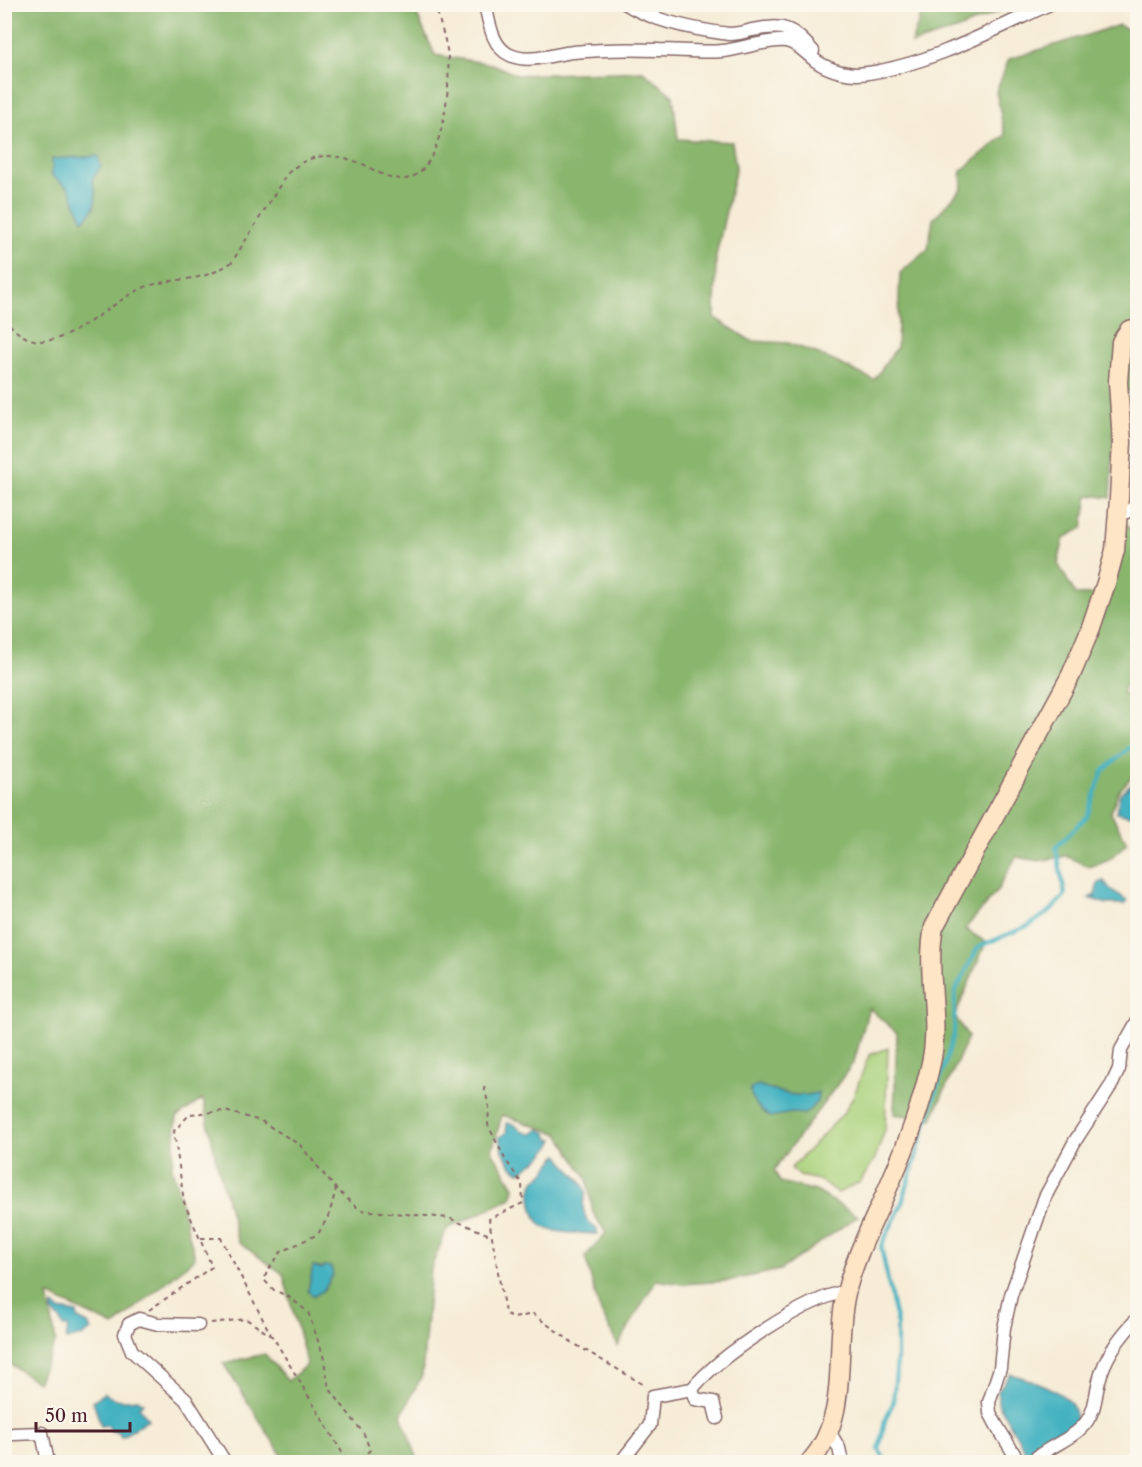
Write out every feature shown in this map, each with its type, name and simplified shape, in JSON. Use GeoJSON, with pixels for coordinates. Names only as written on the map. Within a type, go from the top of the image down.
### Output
{"type":"FeatureCollection","features":[{"type":"Feature","properties":{"kind":"street"},"geometry":{"type":"LineString","coordinates":[[485,4],[498,45],[512,56],[519,58],[540,58],[601,49],[711,52],[785,41],[800,47],[817,62],[853,75],[889,69],[957,46],[1050,4]]}},
{"type":"Feature","properties":{"kind":"street"},"geometry":{"type":"LineString","coordinates":[[626,4],[660,20],[731,34],[776,26],[796,33],[828,67]]}},
{"type":"Feature","properties":{"kind":"street"},"geometry":{"type":"LineString","coordinates":[[810,1462],[820,1452],[829,1431],[838,1395],[842,1318],[847,1291],[908,1136],[931,1063],[935,1040],[931,965],[931,940],[934,927],[1071,675],[1107,583],[1115,550],[1118,514],[1122,442],[1118,382],[1121,342],[1129,330],[1137,328]]}},
{"type":"Feature","properties":{"kind":"street"},"geometry":{"type":"LineString","coordinates":[[1118,514],[1127,512],[1137,504]]}},
{"type":"Feature","properties":{"kind":"street"},"geometry":{"type":"LineString","coordinates":[[1019,1462],[990,1413],[990,1402],[1000,1368],[1004,1328],[1011,1295],[1045,1197],[1075,1141],[1112,1083],[1119,1069],[1121,1050],[1137,1020]]}},
{"type":"Feature","properties":{"kind":"street"},"geometry":{"type":"LineString","coordinates":[[621,1462],[650,1425],[653,1396],[692,1389],[704,1375],[772,1324],[831,1294],[847,1291]]}},
{"type":"Feature","properties":{"kind":"street"},"geometry":{"type":"LineString","coordinates":[[1031,1462],[1041,1453],[1070,1437],[1086,1423],[1095,1406],[1099,1380],[1111,1351],[1137,1318]]}},
{"type":"Feature","properties":{"kind":"street"},"geometry":{"type":"LineString","coordinates":[[198,1325],[158,1324],[139,1319],[129,1324],[125,1334],[132,1351],[186,1400],[225,1462]]}},
{"type":"Feature","properties":{"kind":"street"},"geometry":{"type":"LineString","coordinates":[[692,1389],[695,1399],[713,1402],[717,1418]]}},
{"type":"Feature","properties":{"kind":"street"},"geometry":{"type":"LineString","coordinates":[[829,1431],[839,1448],[842,1462]]}},
{"type":"Feature","properties":{"kind":"street"},"geometry":{"type":"LineString","coordinates":[[13,1434],[42,1433],[48,1462]]}},
{"type":"Feature","properties":{"kind":"path"},"geometry":{"type":"LineString","coordinates":[[4,317],[21,335],[34,340],[60,339],[90,322],[132,293],[148,286],[190,280],[218,271],[232,262],[287,174],[298,163],[314,157],[347,158],[386,176],[400,179],[410,178],[422,171],[436,149],[449,85],[448,54],[438,21],[436,4]]}},
{"type":"Feature","properties":{"kind":"path"},"geometry":{"type":"LineString","coordinates":[[484,1087],[489,1106],[488,1125],[505,1159],[522,1184],[523,1203],[489,1219],[505,1313],[514,1318],[533,1314],[573,1343],[647,1387],[653,1396]]}},
{"type":"Feature","properties":{"kind":"path"},"geometry":{"type":"LineString","coordinates":[[139,1319],[212,1267],[184,1202],[174,1131],[190,1114],[225,1111],[261,1121],[300,1145],[336,1189],[360,1210],[449,1218],[492,1236]]}},
{"type":"Feature","properties":{"kind":"path"},"geometry":{"type":"LineString","coordinates":[[200,1238],[221,1238],[273,1337],[346,1459],[360,1460],[370,1450],[364,1434],[329,1388],[323,1356],[308,1312],[290,1297],[274,1290],[264,1280],[281,1252],[318,1234],[329,1215],[336,1189]]}},
{"type":"Feature","properties":{"kind":"path"},"geometry":{"type":"LineString","coordinates":[[198,1325],[246,1319],[273,1337]]}},
{"type":"Feature","properties":{"kind":"green space"},"geometry":{"type":"Polygon","coordinates":[[[924,4],[1014,5],[956,30],[911,44],[924,4]]]}},
{"type":"Feature","properties":{"kind":"green space"},"geometry":{"type":"Polygon","coordinates":[[[4,5],[417,5],[417,15],[435,55],[492,64],[517,75],[643,71],[673,96],[678,139],[732,142],[736,167],[716,256],[715,318],[751,341],[788,343],[816,353],[874,380],[897,347],[900,273],[928,249],[933,219],[962,188],[961,171],[1005,135],[996,92],[1009,59],[1119,25],[1137,35],[1137,388],[1115,397],[1111,498],[1088,495],[1083,528],[1064,538],[1058,564],[1076,595],[1111,594],[1126,524],[1137,538],[1137,660],[1122,693],[1130,696],[1135,715],[1137,715],[1137,771],[1118,792],[1111,813],[1127,843],[1109,859],[1089,867],[1066,856],[1038,861],[1016,857],[997,891],[965,929],[986,942],[955,1016],[968,1037],[932,1119],[894,1114],[897,1033],[869,1008],[854,1062],[774,1170],[780,1182],[816,1191],[858,1216],[780,1270],[728,1281],[682,1284],[656,1280],[618,1346],[599,1308],[585,1257],[606,1233],[593,1213],[587,1179],[559,1134],[502,1115],[492,1151],[514,1187],[512,1198],[447,1229],[431,1268],[422,1376],[401,1415],[419,1462],[286,1462],[223,1363],[265,1354],[288,1381],[307,1364],[283,1274],[238,1242],[203,1099],[177,1117],[172,1167],[195,1258],[114,1326],[48,1295],[56,1342],[37,1382],[5,1361],[4,5]]]}},
{"type":"Feature","properties":{"kind":"green space"},"geometry":{"type":"Polygon","coordinates":[[[888,1048],[885,1130],[875,1159],[860,1182],[838,1193],[819,1180],[800,1176],[791,1168],[843,1114],[854,1095],[869,1055],[888,1048]]]}},
{"type":"Feature","properties":{"kind":"water"},"geometry":{"type":"Polygon","coordinates":[[[98,156],[101,167],[92,179],[96,196],[94,206],[83,220],[69,188],[52,176],[52,159],[98,156]]]}},
{"type":"Feature","properties":{"kind":"water"},"geometry":{"type":"Polygon","coordinates":[[[1137,779],[1137,817],[1116,813],[1120,794],[1137,779]]]}},
{"type":"Feature","properties":{"kind":"water"},"geometry":{"type":"Polygon","coordinates":[[[1104,881],[1110,889],[1127,900],[1126,904],[1107,904],[1089,898],[1095,895],[1098,883],[1104,881]]]}},
{"type":"Feature","properties":{"kind":"water"},"geometry":{"type":"Polygon","coordinates":[[[758,1085],[796,1095],[818,1092],[817,1102],[805,1114],[792,1113],[770,1117],[752,1098],[750,1089],[758,1085]]]}},
{"type":"Feature","properties":{"kind":"water"},"geometry":{"type":"Polygon","coordinates":[[[507,1123],[514,1124],[522,1131],[532,1134],[539,1129],[547,1133],[549,1140],[554,1139],[544,1154],[520,1172],[508,1162],[500,1142],[499,1137],[506,1133],[507,1123]]]}},
{"type":"Feature","properties":{"kind":"water"},"geometry":{"type":"Polygon","coordinates":[[[559,1155],[583,1185],[586,1194],[583,1204],[584,1211],[598,1234],[569,1233],[547,1229],[536,1218],[531,1201],[533,1184],[559,1155]]]}},
{"type":"Feature","properties":{"kind":"water"},"geometry":{"type":"Polygon","coordinates":[[[313,1266],[322,1269],[325,1266],[331,1267],[333,1275],[323,1291],[314,1296],[308,1291],[313,1266]]]}},
{"type":"Feature","properties":{"kind":"water"},"geometry":{"type":"Polygon","coordinates":[[[53,1305],[59,1310],[77,1313],[78,1319],[88,1324],[91,1330],[83,1336],[66,1340],[68,1327],[63,1327],[60,1319],[52,1312],[53,1305]]]}},
{"type":"Feature","properties":{"kind":"water"},"geometry":{"type":"Polygon","coordinates":[[[1010,1374],[1057,1392],[1073,1407],[1077,1425],[1029,1457],[998,1403],[998,1391],[1010,1374]]]}},
{"type":"Feature","properties":{"kind":"water"},"geometry":{"type":"Polygon","coordinates":[[[104,1393],[120,1400],[138,1399],[143,1403],[139,1407],[148,1419],[121,1437],[119,1432],[111,1431],[108,1425],[101,1426],[93,1401],[104,1393]]]}},
{"type":"Feature","properties":{"kind":"waterway"},"geometry":{"type":"LineString","coordinates":[[887,1462],[879,1450],[885,1420],[893,1403],[897,1325],[881,1246],[901,1206],[954,1034],[955,992],[978,947],[1030,925],[1050,911],[1065,895],[1056,847],[1087,816],[1103,771],[1138,740]]}}]}
